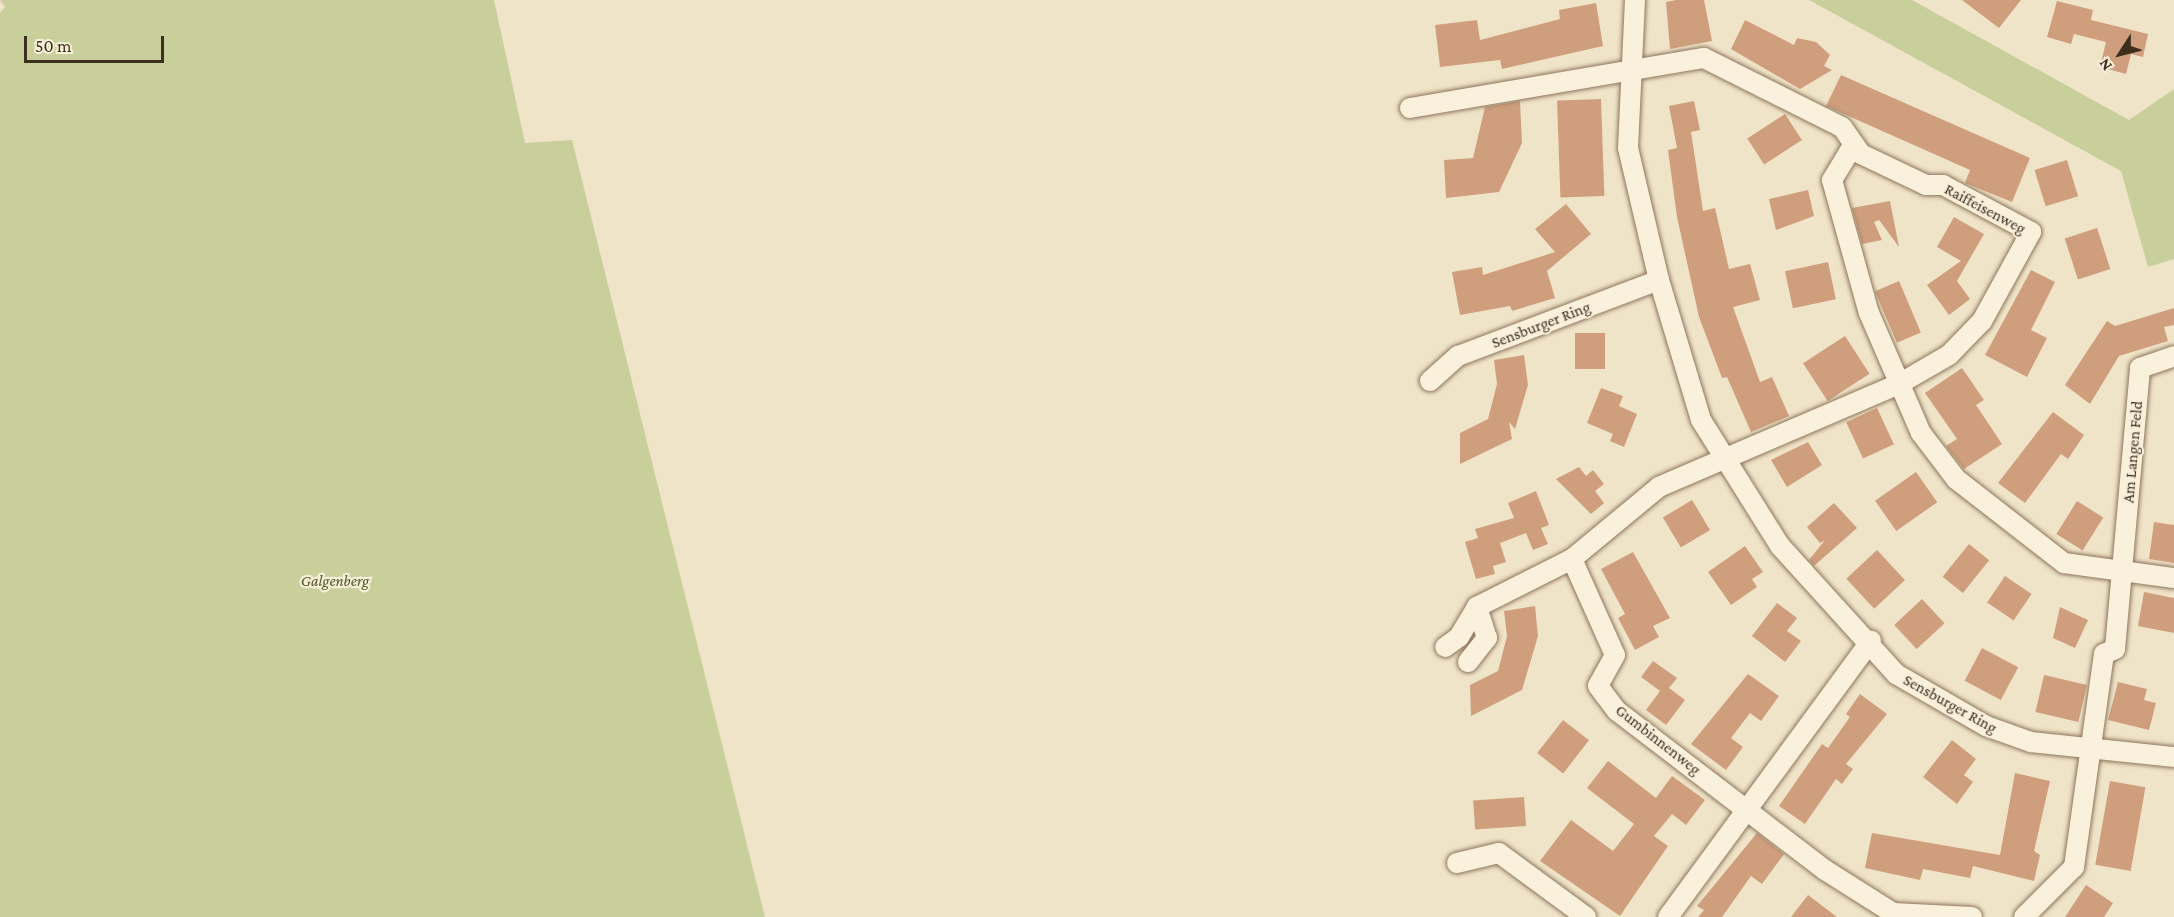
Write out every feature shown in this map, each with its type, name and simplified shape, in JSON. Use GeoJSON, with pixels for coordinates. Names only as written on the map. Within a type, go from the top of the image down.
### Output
{"type":"FeatureCollection","features":[{"type":"Feature","properties":{"kind":"street","name":"Sensburger Ring"},"geometry":{"type":"LineString","coordinates":[[1635,0],[1635,69],[1628,148],[1659,280],[1701,420],[1780,546],[1871,641],[1896,674],[1986,726],[2031,742],[2087,750],[2174,757]]}},
{"type":"Feature","properties":{"kind":"street","name":"Raiffeisenweg"},"geometry":{"type":"LineString","coordinates":[[1635,69],[1704,58],[1842,127],[1852,147],[1926,186],[1943,185],[2031,232],[1982,321],[1949,355],[1899,384],[1722,456]]}},
{"type":"Feature","properties":{"kind":"street"},"geometry":{"type":"LineString","coordinates":[[1410,108],[1635,69]]}},
{"type":"Feature","properties":{"kind":"street"},"geometry":{"type":"LineString","coordinates":[[1852,147],[1832,180],[1869,313],[1921,433],[1956,479],[2064,563],[2174,578]]}},
{"type":"Feature","properties":{"kind":"street","name":"Sensburger Ring"},"geometry":{"type":"LineString","coordinates":[[1430,381],[1458,356],[1659,280]]}},
{"type":"Feature","properties":{"kind":"street","name":"Am Langen Feld"},"geometry":{"type":"LineString","coordinates":[[2087,750],[2104,654],[2115,649],[2140,368],[2174,357]]}},
{"type":"Feature","properties":{"kind":"street"},"geometry":{"type":"LineString","coordinates":[[1445,646],[1459,637],[1477,607],[1572,559],[1659,487],[1722,456]]}},
{"type":"Feature","properties":{"kind":"street","name":"Gumbinnenweg"},"geometry":{"type":"LineString","coordinates":[[1572,559],[1615,655],[1598,686],[1617,711],[1658,744],[1750,808]]}},
{"type":"Feature","properties":{"kind":"street"},"geometry":{"type":"LineString","coordinates":[[1468,662],[1487,638],[1477,607]]}},
{"type":"Feature","properties":{"kind":"street"},"geometry":{"type":"LineString","coordinates":[[1668,917],[1871,641]]}},
{"type":"Feature","properties":{"kind":"street"},"geometry":{"type":"LineString","coordinates":[[2024,917],[2074,867],[2087,750]]}},
{"type":"Feature","properties":{"kind":"street"},"geometry":{"type":"LineString","coordinates":[[1750,808],[1825,870],[1893,913],[1972,917]]}},
{"type":"Feature","properties":{"kind":"street"},"geometry":{"type":"LineString","coordinates":[[1457,863],[1499,853],[1586,917]]}},
{"type":"Feature","properties":{"kind":"green space","name":"Galgenberg"},"geometry":{"type":"Polygon","coordinates":[[[0,0],[494,0],[525,143],[572,140],[765,917],[0,917],[0,13],[5,7],[0,0]]]}},
{"type":"Feature","properties":{"kind":"green space"},"geometry":{"type":"Polygon","coordinates":[[[1809,0],[1912,0],[2129,120],[2174,89],[2174,259],[2148,267],[2121,171],[1809,0]]]}},
{"type":"Feature","properties":{"kind":"building"},"geometry":{"type":"Polygon","coordinates":[[[1704,0],[1712,41],[1670,49],[1666,2],[1704,0]]]}},
{"type":"Feature","properties":{"kind":"building"},"geometry":{"type":"Polygon","coordinates":[[[1962,0],[2021,0],[1999,28],[1962,0]]]}},
{"type":"Feature","properties":{"kind":"building"},"geometry":{"type":"Polygon","coordinates":[[[2057,1],[2093,10],[2091,20],[2148,34],[2143,57],[2131,54],[2126,74],[2100,67],[2106,42],[2074,34],[2071,44],[2047,37],[2057,1]]]}},
{"type":"Feature","properties":{"kind":"building"},"geometry":{"type":"Polygon","coordinates":[[[1596,3],[1603,46],[1502,69],[1500,60],[1440,67],[1435,25],[1477,20],[1480,40],[1560,19],[1559,10],[1596,3]]]}},
{"type":"Feature","properties":{"kind":"building"},"geometry":{"type":"Polygon","coordinates":[[[1745,20],[1794,45],[1797,38],[1816,42],[1830,55],[1824,66],[1832,70],[1800,89],[1731,49],[1745,20]]]}},
{"type":"Feature","properties":{"kind":"building"},"geometry":{"type":"Polygon","coordinates":[[[1841,75],[2030,158],[2012,202],[1965,183],[1970,170],[1826,106],[1841,75]]]}},
{"type":"Feature","properties":{"kind":"building"},"geometry":{"type":"Polygon","coordinates":[[[1601,99],[1604,196],[1560,197],[1557,101],[1601,99]]]}},
{"type":"Feature","properties":{"kind":"building"},"geometry":{"type":"Polygon","coordinates":[[[1520,101],[1522,143],[1499,192],[1446,198],[1444,160],[1473,158],[1485,107],[1520,101]]]}},
{"type":"Feature","properties":{"kind":"building"},"geometry":{"type":"Polygon","coordinates":[[[1694,101],[1700,130],[1691,132],[1703,211],[1715,208],[1729,269],[1750,264],[1760,300],[1733,307],[1760,382],[1772,377],[1789,416],[1751,432],[1727,377],[1722,378],[1699,317],[1677,217],[1668,150],[1677,148],[1669,106],[1694,101]]]}},
{"type":"Feature","properties":{"kind":"building"},"geometry":{"type":"Polygon","coordinates":[[[1785,114],[1802,140],[1764,165],[1747,139],[1785,114]]]}},
{"type":"Feature","properties":{"kind":"building"},"geometry":{"type":"Polygon","coordinates":[[[2067,160],[2078,196],[2046,206],[2034,170],[2067,160]]]}},
{"type":"Feature","properties":{"kind":"building"},"geometry":{"type":"Polygon","coordinates":[[[1808,190],[1814,216],[1776,230],[1769,199],[1808,190]]]}},
{"type":"Feature","properties":{"kind":"building"},"geometry":{"type":"Polygon","coordinates":[[[1890,201],[1899,247],[1879,220],[1874,222],[1882,240],[1862,244],[1852,208],[1890,201]]]}},
{"type":"Feature","properties":{"kind":"building"},"geometry":{"type":"Polygon","coordinates":[[[1566,204],[1591,234],[1547,271],[1555,298],[1512,311],[1510,306],[1460,315],[1452,272],[1482,267],[1483,275],[1555,252],[1535,229],[1566,204]]]}},
{"type":"Feature","properties":{"kind":"building"},"geometry":{"type":"Polygon","coordinates":[[[1954,217],[1984,234],[1957,281],[1970,299],[1949,315],[1927,285],[1961,261],[1937,247],[1954,217]]]}},
{"type":"Feature","properties":{"kind":"building"},"geometry":{"type":"Polygon","coordinates":[[[2097,228],[2110,269],[2078,279],[2065,239],[2097,228]]]}},
{"type":"Feature","properties":{"kind":"building"},"geometry":{"type":"Polygon","coordinates":[[[1828,262],[1836,299],[1793,308],[1785,271],[1828,262]]]}},
{"type":"Feature","properties":{"kind":"building"},"geometry":{"type":"Polygon","coordinates":[[[2031,270],[2055,282],[2031,330],[2047,338],[2027,377],[1985,355],[2031,270]]]}},
{"type":"Feature","properties":{"kind":"building"},"geometry":{"type":"Polygon","coordinates":[[[1899,281],[1921,333],[1897,343],[1875,291],[1899,281]]]}},
{"type":"Feature","properties":{"kind":"building"},"geometry":{"type":"Polygon","coordinates":[[[2174,308],[2174,325],[2164,327],[2168,341],[2119,356],[2090,404],[2065,385],[2107,321],[2115,326],[2174,308]]]}},
{"type":"Feature","properties":{"kind":"building"},"geometry":{"type":"Polygon","coordinates":[[[1575,333],[1605,333],[1605,369],[1575,369],[1575,333]]]}},
{"type":"Feature","properties":{"kind":"building"},"geometry":{"type":"Polygon","coordinates":[[[1845,336],[1870,374],[1828,401],[1803,363],[1845,336]]]}},
{"type":"Feature","properties":{"kind":"building"},"geometry":{"type":"Polygon","coordinates":[[[1524,355],[1528,385],[1515,429],[1509,422],[1512,439],[1460,464],[1460,433],[1488,419],[1497,384],[1494,360],[1524,355]]]}},
{"type":"Feature","properties":{"kind":"building"},"geometry":{"type":"Polygon","coordinates":[[[1962,368],[1984,400],[1976,405],[2002,444],[1964,469],[1946,446],[1957,439],[1925,393],[1962,368]]]}},
{"type":"Feature","properties":{"kind":"building"},"geometry":{"type":"Polygon","coordinates":[[[1601,388],[1623,396],[1619,406],[1637,414],[1624,447],[1610,441],[1613,434],[1587,423],[1601,388]]]}},
{"type":"Feature","properties":{"kind":"building"},"geometry":{"type":"Polygon","coordinates":[[[1877,408],[1894,444],[1863,459],[1846,422],[1877,408]]]}},
{"type":"Feature","properties":{"kind":"building"},"geometry":{"type":"Polygon","coordinates":[[[2053,412],[2084,435],[2068,459],[2061,454],[2025,503],[1998,483],[2053,412]]]}},
{"type":"Feature","properties":{"kind":"building"},"geometry":{"type":"Polygon","coordinates":[[[1808,442],[1822,465],[1787,487],[1771,460],[1808,442]]]}},
{"type":"Feature","properties":{"kind":"building"},"geometry":{"type":"Polygon","coordinates":[[[1579,467],[1586,476],[1593,470],[1604,484],[1595,491],[1604,503],[1591,514],[1556,479],[1579,467]]]}},
{"type":"Feature","properties":{"kind":"building"},"geometry":{"type":"Polygon","coordinates":[[[1916,472],[1937,502],[1896,531],[1875,501],[1916,472]]]}},
{"type":"Feature","properties":{"kind":"building"},"geometry":{"type":"Polygon","coordinates":[[[1536,491],[1549,525],[1541,528],[1548,544],[1533,550],[1526,533],[1500,543],[1506,562],[1493,566],[1495,574],[1476,579],[1465,542],[1478,538],[1475,529],[1514,518],[1508,503],[1536,491]]]}},
{"type":"Feature","properties":{"kind":"building"},"geometry":{"type":"Polygon","coordinates":[[[1692,500],[1710,530],[1681,548],[1663,518],[1692,500]]]}},
{"type":"Feature","properties":{"kind":"building"},"geometry":{"type":"Polygon","coordinates":[[[2077,501],[2103,517],[2083,551],[2056,534],[2077,501]]]}},
{"type":"Feature","properties":{"kind":"building"},"geometry":{"type":"Polygon","coordinates":[[[1834,503],[1857,528],[1814,566],[1809,560],[1825,540],[1820,543],[1807,527],[1834,503]]]}},
{"type":"Feature","properties":{"kind":"building"},"geometry":{"type":"Polygon","coordinates":[[[2154,522],[2174,525],[2174,563],[2149,559],[2154,522]]]}},
{"type":"Feature","properties":{"kind":"building"},"geometry":{"type":"Polygon","coordinates":[[[1969,544],[1989,560],[1963,593],[1943,577],[1969,544]]]}},
{"type":"Feature","properties":{"kind":"building"},"geometry":{"type":"Polygon","coordinates":[[[1745,546],[1763,572],[1752,579],[1757,587],[1731,605],[1708,572],[1745,546]]]}},
{"type":"Feature","properties":{"kind":"building"},"geometry":{"type":"Polygon","coordinates":[[[1877,550],[1905,580],[1874,609],[1846,579],[1877,550]]]}},
{"type":"Feature","properties":{"kind":"building"},"geometry":{"type":"Polygon","coordinates":[[[1633,552],[1670,618],[1653,626],[1659,637],[1635,650],[1618,618],[1625,614],[1601,569],[1633,552]]]}},
{"type":"Feature","properties":{"kind":"building"},"geometry":{"type":"Polygon","coordinates":[[[2005,576],[2032,594],[2014,620],[1987,603],[2005,576]]]}},
{"type":"Feature","properties":{"kind":"building"},"geometry":{"type":"Polygon","coordinates":[[[2144,592],[2174,598],[2174,633],[2138,626],[2144,592]]]}},
{"type":"Feature","properties":{"kind":"building"},"geometry":{"type":"Polygon","coordinates":[[[1922,599],[1945,623],[1917,649],[1894,625],[1922,599]]]}},
{"type":"Feature","properties":{"kind":"building"},"geometry":{"type":"Polygon","coordinates":[[[1777,603],[1797,618],[1787,631],[1801,641],[1785,662],[1752,636],[1777,603]]]}},
{"type":"Feature","properties":{"kind":"building"},"geometry":{"type":"Polygon","coordinates":[[[1535,606],[1538,636],[1522,690],[1471,716],[1470,685],[1498,671],[1507,636],[1504,611],[1535,606]]]}},
{"type":"Feature","properties":{"kind":"building"},"geometry":{"type":"Polygon","coordinates":[[[2060,607],[2088,620],[2075,648],[2053,638],[2060,607]]]}},
{"type":"Feature","properties":{"kind":"building"},"geometry":{"type":"Polygon","coordinates":[[[1982,648],[2018,667],[2001,700],[1965,681],[1982,648]]]}},
{"type":"Feature","properties":{"kind":"building"},"geometry":{"type":"Polygon","coordinates":[[[1653,661],[1677,678],[1669,688],[1685,700],[1666,725],[1646,710],[1660,691],[1641,677],[1653,661]]]}},
{"type":"Feature","properties":{"kind":"building"},"geometry":{"type":"Polygon","coordinates":[[[1748,674],[1779,696],[1761,721],[1750,713],[1731,738],[1743,747],[1726,770],[1691,744],[1748,674]]]}},
{"type":"Feature","properties":{"kind":"building"},"geometry":{"type":"Polygon","coordinates":[[[2044,675],[2087,685],[2078,722],[2035,712],[2044,675]]]}},
{"type":"Feature","properties":{"kind":"building"},"geometry":{"type":"Polygon","coordinates":[[[2118,682],[2147,689],[2144,700],[2156,703],[2149,730],[2108,720],[2118,682]]]}},
{"type":"Feature","properties":{"kind":"building"},"geometry":{"type":"Polygon","coordinates":[[[1860,694],[1887,714],[1846,764],[1853,769],[1842,784],[1836,779],[1805,824],[1779,806],[1822,744],[1828,748],[1850,717],[1846,714],[1860,694]]]}},
{"type":"Feature","properties":{"kind":"building"},"geometry":{"type":"Polygon","coordinates":[[[1563,720],[1589,740],[1563,773],[1537,753],[1563,720]]]}},
{"type":"Feature","properties":{"kind":"building"},"geometry":{"type":"Polygon","coordinates":[[[1952,740],[1976,759],[1964,775],[1973,782],[1957,804],[1923,777],[1952,740]]]}},
{"type":"Feature","properties":{"kind":"building"},"geometry":{"type":"Polygon","coordinates":[[[1608,761],[1656,798],[1672,776],[1705,800],[1686,825],[1672,814],[1654,836],[1668,846],[1620,916],[1540,861],[1571,820],[1613,851],[1634,824],[1587,788],[1608,761]]]}},
{"type":"Feature","properties":{"kind":"building"},"geometry":{"type":"Polygon","coordinates":[[[2015,773],[2050,781],[2034,851],[2040,855],[2034,881],[1973,866],[1970,878],[1923,869],[1920,880],[1865,868],[1872,833],[2000,855],[2015,773]]]}},
{"type":"Feature","properties":{"kind":"building"},"geometry":{"type":"Polygon","coordinates":[[[2110,781],[2145,787],[2131,871],[2095,865],[2110,781]]]}},
{"type":"Feature","properties":{"kind":"building"},"geometry":{"type":"Polygon","coordinates":[[[1524,797],[1526,826],[1475,829],[1473,801],[1524,797]]]}},
{"type":"Feature","properties":{"kind":"building"},"geometry":{"type":"Polygon","coordinates":[[[1757,833],[1784,854],[1762,884],[1751,876],[1722,917],[1698,917],[1704,910],[1697,906],[1757,833]]]}},
{"type":"Feature","properties":{"kind":"building"},"geometry":{"type":"Polygon","coordinates":[[[2086,885],[2113,903],[2104,917],[2065,917],[2086,885]]]}},
{"type":"Feature","properties":{"kind":"building"},"geometry":{"type":"Polygon","coordinates":[[[1808,895],[1837,917],[1791,917],[1808,895]]]}}]}
